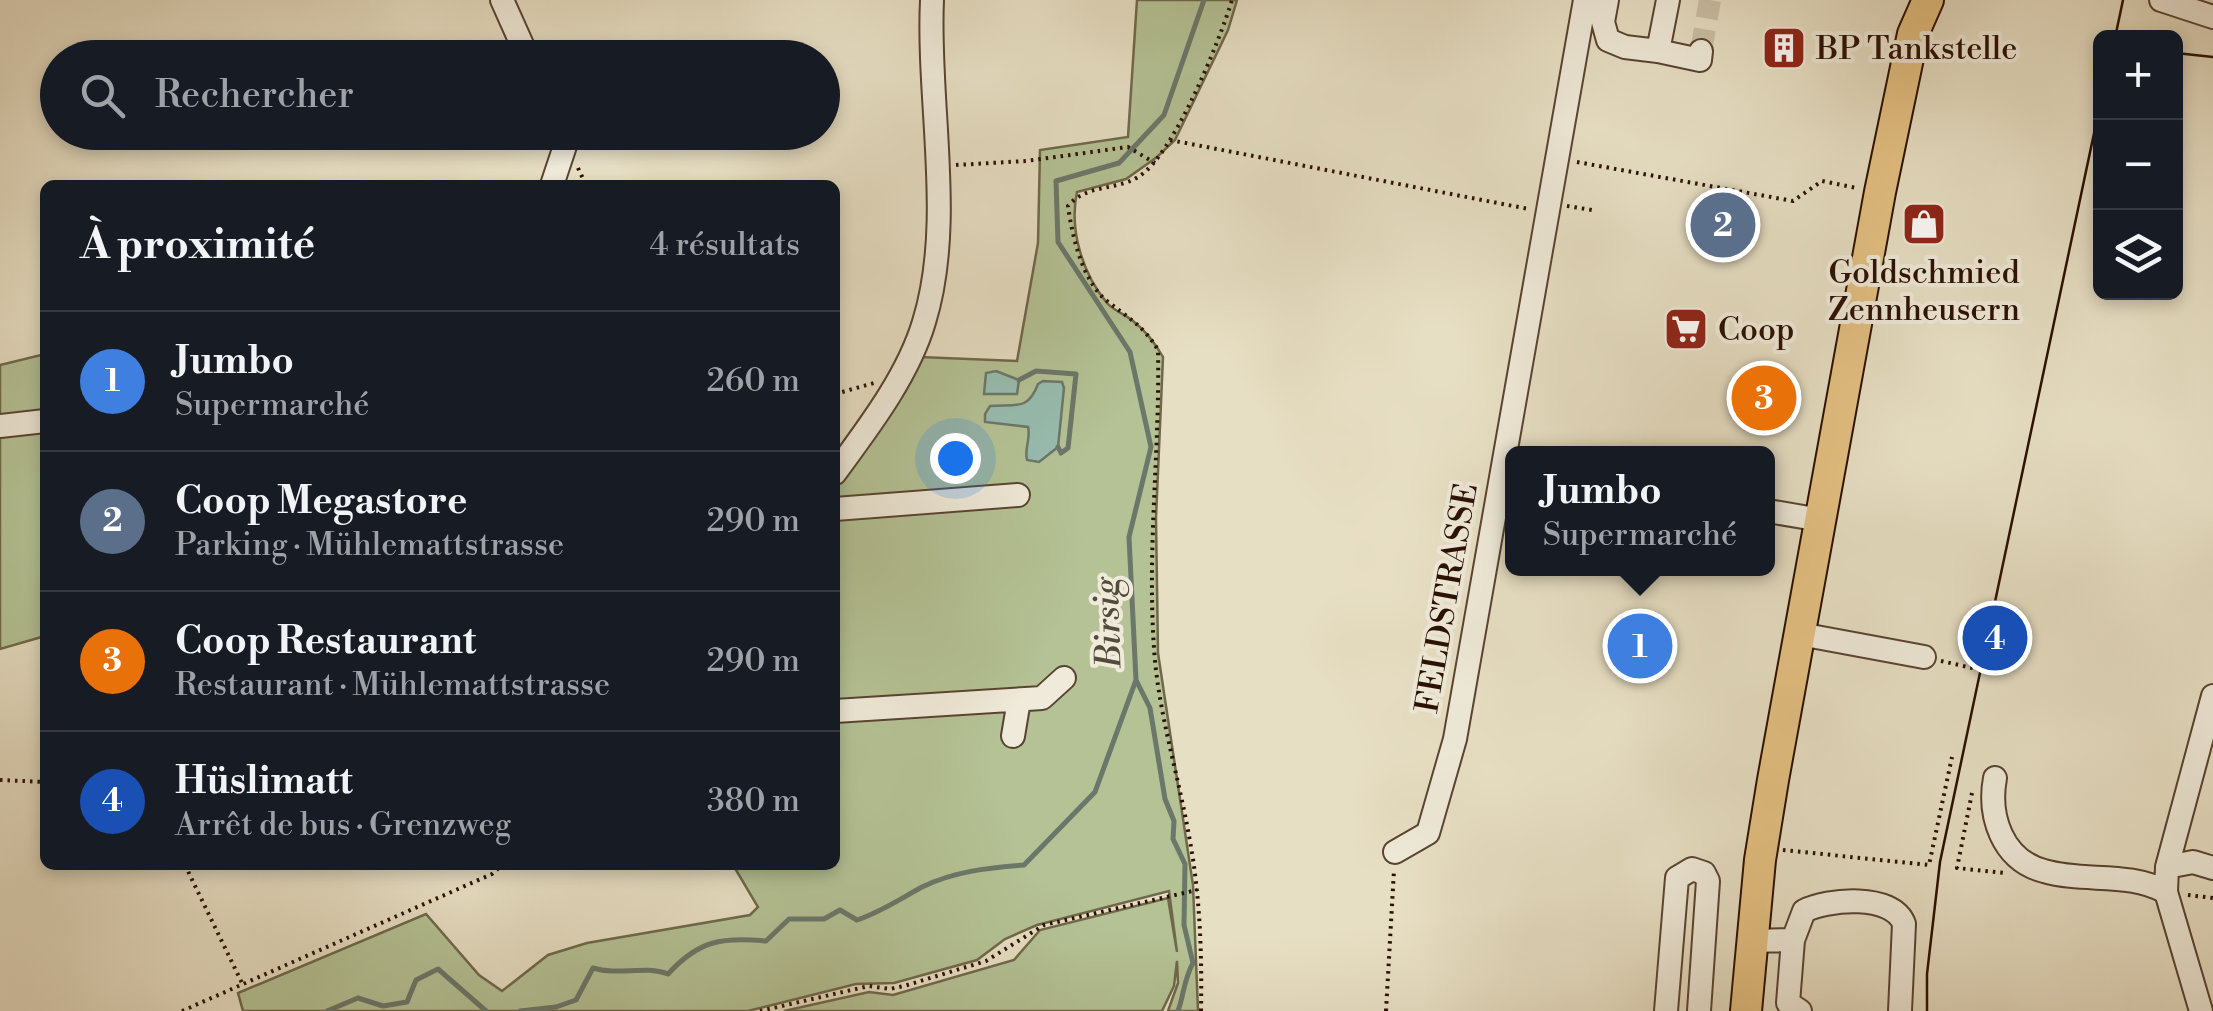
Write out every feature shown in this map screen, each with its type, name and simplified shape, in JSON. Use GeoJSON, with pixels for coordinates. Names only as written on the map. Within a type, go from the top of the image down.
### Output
{"type":"FeatureCollection","features":[{"type":"Feature","properties":{"kind":"main road"},"geometry":{"type":"LineString","coordinates":[[1911,0],[1913,34]]}},
{"type":"Feature","properties":{"kind":"main road"},"geometry":{"type":"LineString","coordinates":[[1746,1006],[1760,860],[1800,634],[1880,192],[1913,34],[1928,0]]}},
{"type":"Feature","properties":{"kind":"street"},"geometry":{"type":"LineString","coordinates":[[502,0],[520,40]]}},
{"type":"Feature","properties":{"kind":"street"},"geometry":{"type":"LineString","coordinates":[[840,466],[901,374],[924,322],[935,265],[932,0]]}},
{"type":"Feature","properties":{"kind":"street","name":"FELDSTRASSE"},"geometry":{"type":"LineString","coordinates":[[1511,446],[1585,0]]}},
{"type":"Feature","properties":{"kind":"street"},"geometry":{"type":"LineString","coordinates":[[1607,0],[1602,22],[1608,40],[1625,47],[1700,60],[1701,52]]}},
{"type":"Feature","properties":{"kind":"street"},"geometry":{"type":"LineString","coordinates":[[1658,52],[1668,0]]}},
{"type":"Feature","properties":{"kind":"street"},"geometry":{"type":"LineString","coordinates":[[2161,0],[2213,17]]}},
{"type":"Feature","properties":{"kind":"street"},"geometry":{"type":"LineString","coordinates":[[554,180],[565,150]]}},
{"type":"Feature","properties":{"kind":"street"},"geometry":{"type":"LineString","coordinates":[[0,426],[40,421]]}},
{"type":"Feature","properties":{"kind":"street","name":"FELDSTRASSE"},"geometry":{"type":"LineString","coordinates":[[1395,852],[1428,833],[1438,803],[1455,739],[1505,478]]}},
{"type":"Feature","properties":{"kind":"street"},"geometry":{"type":"LineString","coordinates":[[840,509],[1018,495]]}},
{"type":"Feature","properties":{"kind":"street"},"geometry":{"type":"LineString","coordinates":[[1775,512],[1821,520]]}},
{"type":"Feature","properties":{"kind":"street"},"geometry":{"type":"LineString","coordinates":[[1800,634],[1924,657]]}},
{"type":"Feature","properties":{"kind":"street"},"geometry":{"type":"LineString","coordinates":[[840,711],[1042,698],[1064,678]]}},
{"type":"Feature","properties":{"kind":"street"},"geometry":{"type":"LineString","coordinates":[[2202,1011],[2166,892],[2167,867],[2203,772],[2213,696]]}},
{"type":"Feature","properties":{"kind":"street"},"geometry":{"type":"LineString","coordinates":[[1013,736],[1019,700]]}},
{"type":"Feature","properties":{"kind":"street"},"geometry":{"type":"LineString","coordinates":[[1995,778],[1992,796],[1998,832],[2026,863],[2044,872],[2146,881],[2166,892]]}},
{"type":"Feature","properties":{"kind":"street"},"geometry":{"type":"LineString","coordinates":[[2167,867],[2194,862],[2213,868]]}},
{"type":"Feature","properties":{"kind":"street"},"geometry":{"type":"LineString","coordinates":[[1666,1011],[1677,878],[1692,868],[1704,873],[1708,881],[1699,1011]]}},
{"type":"Feature","properties":{"kind":"street"},"geometry":{"type":"LineString","coordinates":[[1746,1006],[1791,1008],[1793,940],[1804,911],[1821,902],[1842,900],[1887,906],[1901,916],[1904,924],[1900,1011]]}},
{"type":"Feature","properties":{"kind":"street"},"geometry":{"type":"LineString","coordinates":[[1752,941],[1793,940]]}},
{"type":"Feature","properties":{"kind":"path"},"geometry":{"type":"LineString","coordinates":[[1202,1011],[1197,890],[1190,836],[1161,709],[1154,648],[1151,510],[1158,350],[1148,333],[1126,312],[1104,299],[1091,280],[1072,236],[1068,206],[1078,194],[1126,184],[1155,163],[1217,45],[1232,0]]}},
{"type":"Feature","properties":{"kind":"path"},"geometry":{"type":"LineString","coordinates":[[1170,140],[1548,212]]}},
{"type":"Feature","properties":{"kind":"path"},"geometry":{"type":"LineString","coordinates":[[936,166],[1128,147],[1155,163]]}},
{"type":"Feature","properties":{"kind":"path"},"geometry":{"type":"LineString","coordinates":[[1557,158],[1793,200],[1822,182],[1880,192]]}},
{"type":"Feature","properties":{"kind":"path"},"geometry":{"type":"LineString","coordinates":[[840,392],[901,374]]}},
{"type":"Feature","properties":{"kind":"path"},"geometry":{"type":"LineString","coordinates":[[1986,629],[2000,632]]}},
{"type":"Feature","properties":{"kind":"path"},"geometry":{"type":"LineString","coordinates":[[1998,642],[2028,650]]}},
{"type":"Feature","properties":{"kind":"path"},"geometry":{"type":"LineString","coordinates":[[1924,657],[1977,668]]}},
{"type":"Feature","properties":{"kind":"path"},"geometry":{"type":"LineString","coordinates":[[1760,860],[1782,850],[1929,865],[1952,757]]}},
{"type":"Feature","properties":{"kind":"path"},"geometry":{"type":"LineString","coordinates":[[0,780],[40,782]]}},
{"type":"Feature","properties":{"kind":"path"},"geometry":{"type":"LineString","coordinates":[[1972,790],[1957,868],[2026,876],[2044,872]]}},
{"type":"Feature","properties":{"kind":"path"},"geometry":{"type":"LineString","coordinates":[[1386,1011],[1395,852]]}},
{"type":"Feature","properties":{"kind":"path"},"geometry":{"type":"LineString","coordinates":[[187,870],[244,985]]}},
{"type":"Feature","properties":{"kind":"path"},"geometry":{"type":"LineString","coordinates":[[182,1011],[496,870]]}},
{"type":"Feature","properties":{"kind":"path"},"geometry":{"type":"LineString","coordinates":[[760,1011],[869,986],[904,986],[986,961],[1044,925],[1197,890]]}},
{"type":"Feature","properties":{"kind":"green space"},"geometry":{"type":"Polygon","coordinates":[[[1137,0],[1237,0],[1228,30],[1175,140],[1126,179],[1077,192],[1075,206],[1080,250],[1098,291],[1107,303],[1142,329],[1163,357],[1156,518],[1158,653],[1193,885],[1198,1011],[1168,1011],[1178,983],[1177,961],[1174,986],[1162,1011],[784,1011],[869,992],[893,995],[1014,960],[1040,930],[1168,898],[1177,952],[1169,891],[1037,925],[1005,939],[977,960],[894,983],[856,984],[748,1011],[243,1011],[238,993],[426,914],[479,975],[502,991],[548,955],[587,943],[750,915],[758,907],[736,870],[840,870],[840,477],[920,357],[1017,361],[1038,243],[1040,150],[1128,137],[1137,0]]]}},
{"type":"Feature","properties":{"kind":"green space"},"geometry":{"type":"Polygon","coordinates":[[[40,355],[40,637],[0,649],[0,365],[40,355]]]}},
{"type":"Feature","properties":{"kind":"water"},"geometry":{"type":"Polygon","coordinates":[[[996,371],[1019,380],[1017,394],[984,394],[986,373],[996,371]]]}},
{"type":"Feature","properties":{"kind":"water"},"geometry":{"type":"Polygon","coordinates":[[[1043,381],[1062,382],[1064,388],[1058,447],[1039,462],[1027,460],[1028,427],[985,422],[985,414],[990,406],[1025,402],[1043,381]]]}},
{"type":"Feature","properties":{"kind":"waterway","name":"Birsig"},"geometry":{"type":"LineString","coordinates":[[520,1011],[556,1007],[576,1000],[593,968],[668,974],[690,954],[712,943],[766,941],[789,919],[824,919],[840,910],[857,920],[947,877],[1024,865],[1095,792],[1136,680],[1129,537],[1151,447],[1130,352],[1058,242],[1056,181],[1119,163],[1164,115],[1204,0]]}},
{"type":"Feature","properties":{"kind":"waterway"},"geometry":{"type":"LineString","coordinates":[[1019,380],[1036,371],[1076,374],[1068,448],[1061,453],[1058,447]]}},
{"type":"Feature","properties":{"kind":"waterway"},"geometry":{"type":"LineString","coordinates":[[1136,680],[1150,708],[1165,799],[1174,821],[1173,839],[1185,864],[1184,925],[1193,963],[1178,1011]]}},
{"type":"Feature","properties":{"kind":"waterway","name":"Birsig"},"geometry":{"type":"LineString","coordinates":[[327,1011],[358,998],[383,1006],[407,1002],[416,980],[438,969],[486,1011]]}},
{"type":"Feature","properties":{"kind":"tunnel"},"geometry":{"type":"LineString","coordinates":[[1701,51],[1710,0]]}},
{"type":"Feature","properties":{"kind":"tram line"},"geometry":{"type":"LineString","coordinates":[[2117,30],[2123,0]]}},
{"type":"Feature","properties":{"kind":"tram line"},"geometry":{"type":"LineString","coordinates":[[2183,54],[2213,57]]}},
{"type":"Feature","properties":{"kind":"tram line"},"geometry":{"type":"LineString","coordinates":[[1927,1011],[1927,974],[1940,862],[2097,120]]}},
{"type":"Feature","properties":{"kind":"place","name":"BP Tankstelle"},"geometry":{"type":"Point","coordinates":[1784,48]}},
{"type":"Feature","properties":{"kind":"place","name":"Goldschmied Zennheusern"},"geometry":{"type":"Point","coordinates":[1924,224]}},
{"type":"Feature","properties":{"kind":"place","name":"Coop Megastore"},"geometry":{"type":"Point","coordinates":[1723,225]}},
{"type":"Feature","properties":{"kind":"place","name":"Coop"},"geometry":{"type":"Point","coordinates":[1686,329]}},
{"type":"Feature","properties":{"kind":"place","name":"Coop Restaurant"},"geometry":{"type":"Point","coordinates":[1764,398]}},
{"type":"Feature","properties":{"kind":"place","name":"Hüslimatt"},"geometry":{"type":"Point","coordinates":[1995,638]}},
{"type":"Feature","properties":{"kind":"place","name":"Jumbo"},"geometry":{"type":"Point","coordinates":[1640,646]}}]}
